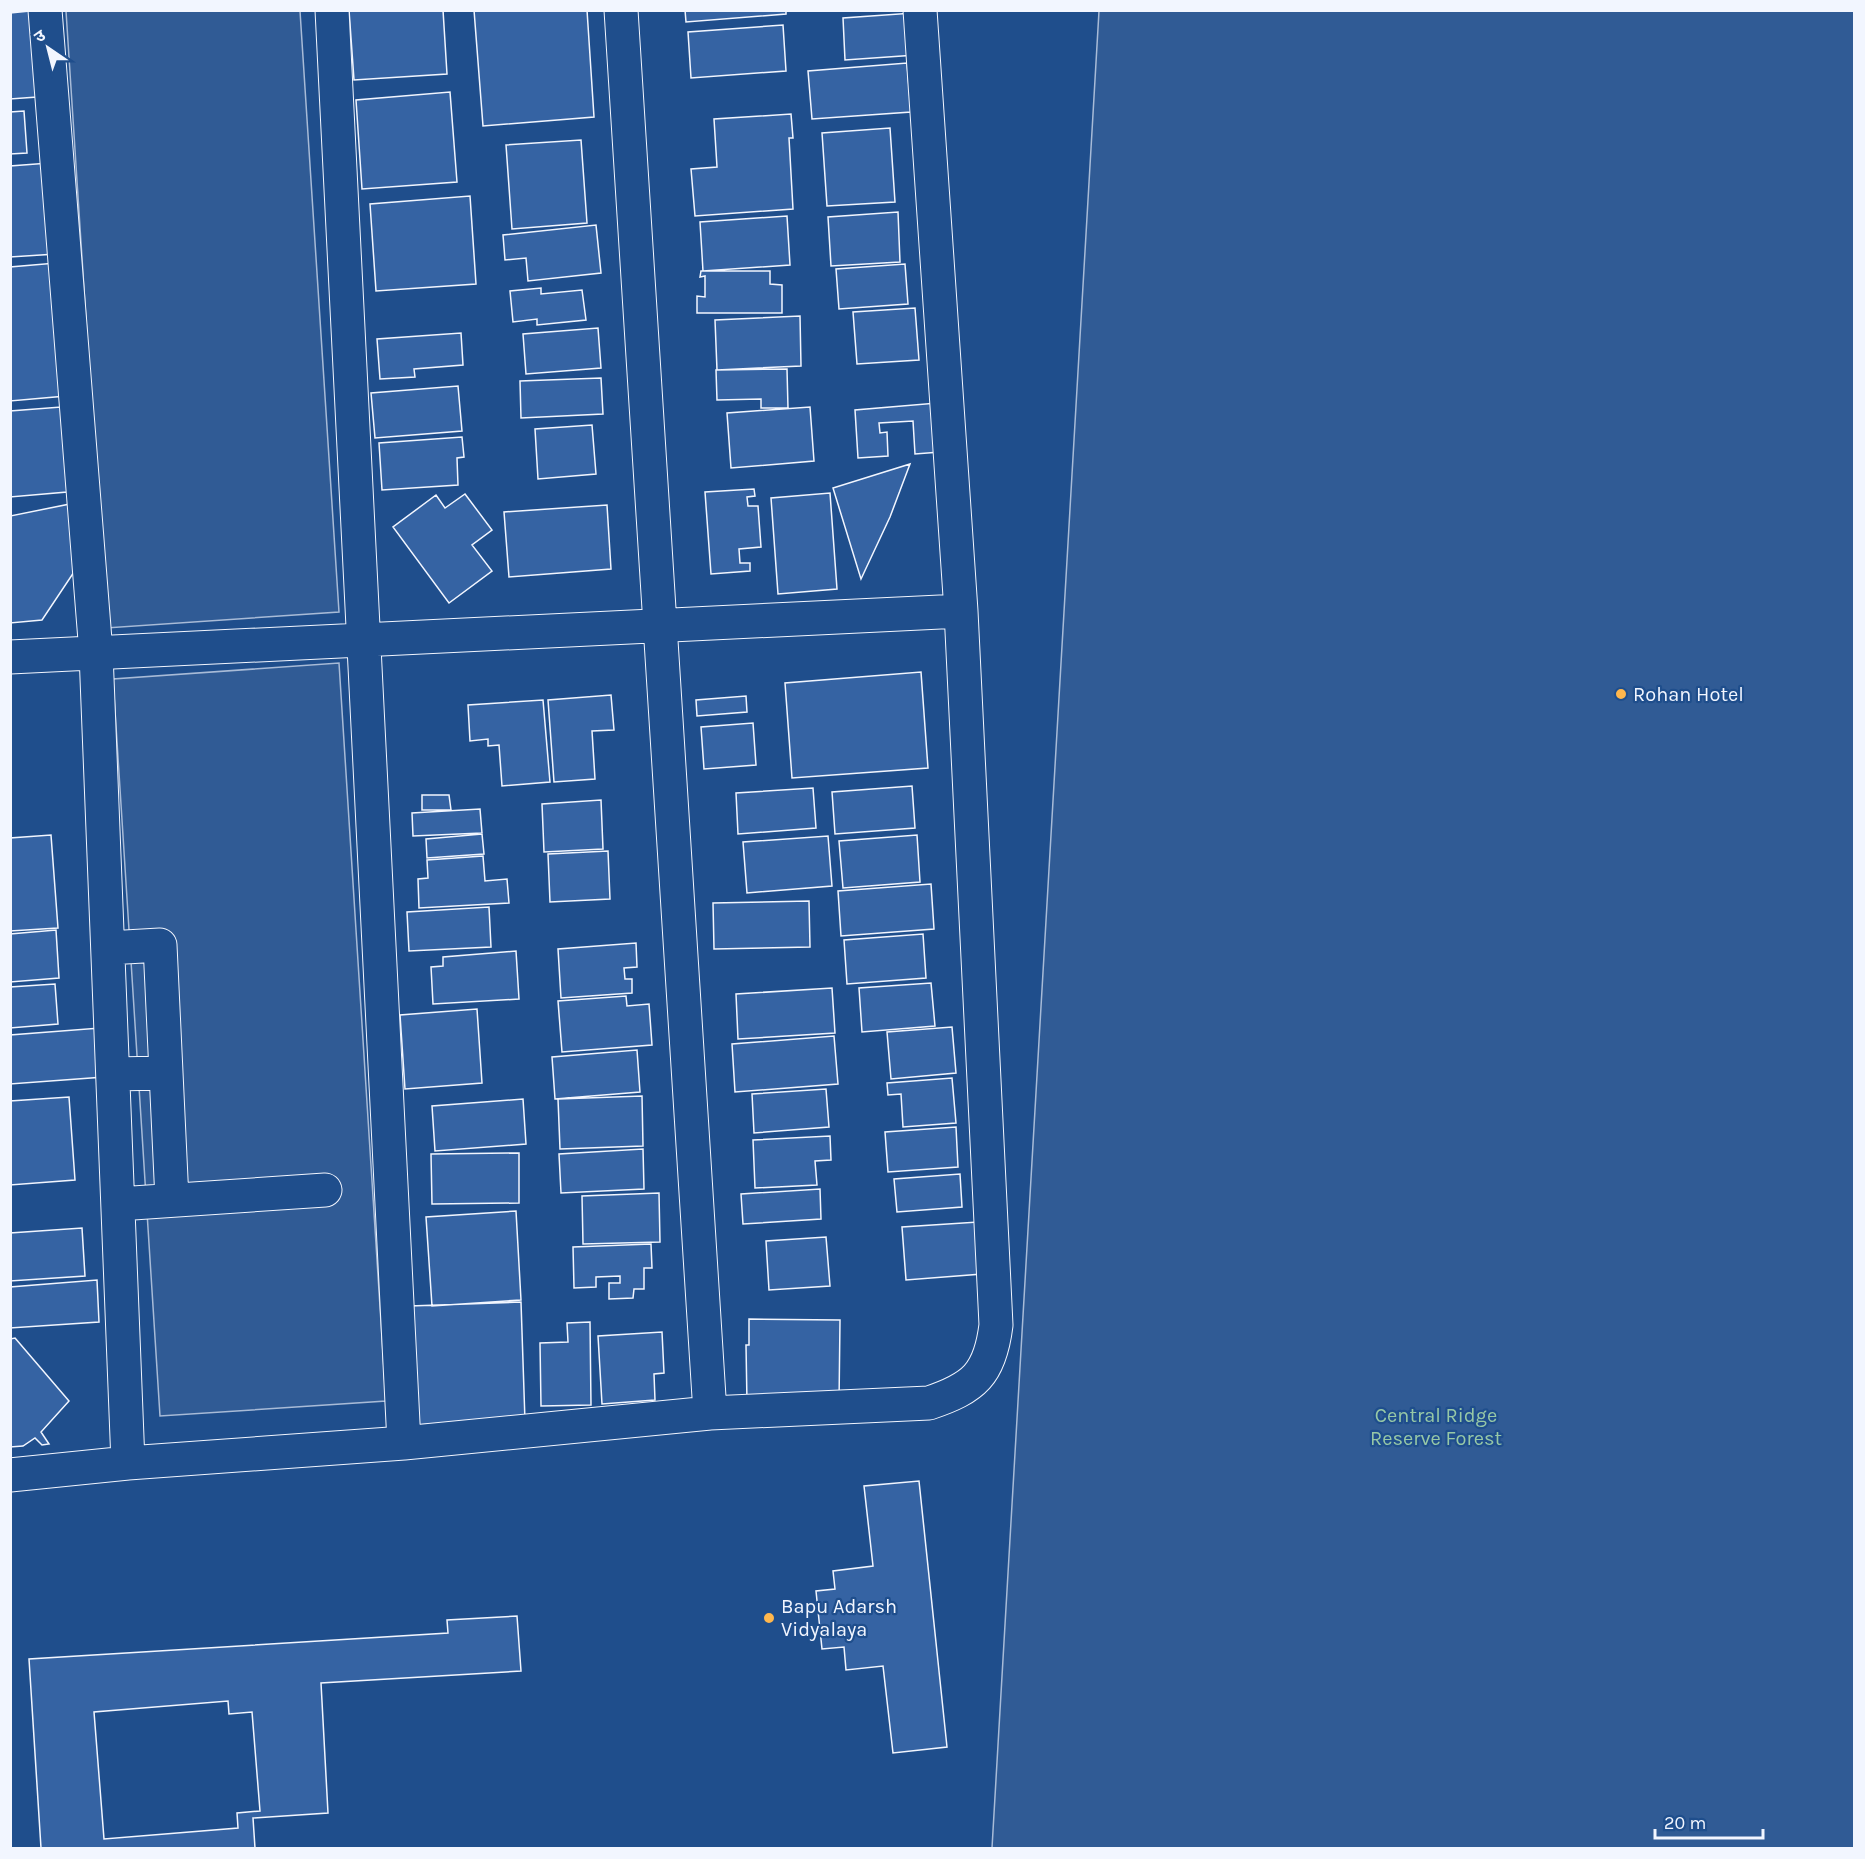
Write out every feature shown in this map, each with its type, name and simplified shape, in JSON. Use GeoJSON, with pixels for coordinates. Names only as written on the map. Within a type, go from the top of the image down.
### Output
{"type":"FeatureCollection","features":[{"type":"Feature","properties":{"kind":"street"},"geometry":{"type":"LineString","coordinates":[[45,10],[96,653],[128,1463]]}},
{"type":"Feature","properties":{"kind":"street"},"geometry":{"type":"LineString","coordinates":[[332,10],[404,1443]]}},
{"type":"Feature","properties":{"kind":"street"},"geometry":{"type":"LineString","coordinates":[[621,10],[658,627],[710,1413]]}},
{"type":"Feature","properties":{"kind":"street"},"geometry":{"type":"LineString","coordinates":[[10,1475],[128,1463],[404,1443],[710,1413],[929,1402],[956,1394],[976,1379],[993,1353],[996,1325],[962,611],[920,10]]}},
{"type":"Feature","properties":{"kind":"street"},"geometry":{"type":"LineString","coordinates":[[10,657],[962,611]]}},
{"type":"Feature","properties":{"kind":"street"},"geometry":{"type":"LineString","coordinates":[[108,948],[160,945],[172,1200]]}},
{"type":"Feature","properties":{"kind":"street"},"geometry":{"type":"LineString","coordinates":[[113,1074],[166,1073]]}},
{"type":"Feature","properties":{"kind":"street"},"geometry":{"type":"LineString","coordinates":[[118,1204],[325,1190]]}},
{"type":"Feature","properties":{"kind":"green space"},"geometry":{"type":"Polygon","coordinates":[[[66,11],[300,11],[339,612],[106,628],[66,11]]]}},
{"type":"Feature","properties":{"kind":"green space","name":"Central Ridge Reserve Forest"},"geometry":{"type":"Polygon","coordinates":[[[1099,11],[1854,11],[1854,1848],[992,1848],[1099,11]]]}},
{"type":"Feature","properties":{"kind":"green space"},"geometry":{"type":"Polygon","coordinates":[[[339,663],[386,1401],[160,1416],[113,679],[339,663]]]}},
{"type":"Feature","properties":{"kind":"building"},"geometry":{"type":"Polygon","coordinates":[[[349,10],[443,10],[447,74],[354,80],[349,10]]]}},
{"type":"Feature","properties":{"kind":"building"},"geometry":{"type":"Polygon","coordinates":[[[474,10],[587,10],[594,117],[483,126],[474,10]]]}},
{"type":"Feature","properties":{"kind":"building"},"geometry":{"type":"Polygon","coordinates":[[[685,10],[786,10],[786,14],[686,22],[685,10]]]}},
{"type":"Feature","properties":{"kind":"building"},"geometry":{"type":"Polygon","coordinates":[[[30,11],[37,97],[10,99],[10,13],[30,11]]]}},
{"type":"Feature","properties":{"kind":"building"},"geometry":{"type":"Polygon","coordinates":[[[913,13],[916,55],[845,60],[843,18],[913,13]]]}},
{"type":"Feature","properties":{"kind":"building"},"geometry":{"type":"Polygon","coordinates":[[[783,25],[786,71],[691,78],[688,32],[783,25]]]}},
{"type":"Feature","properties":{"kind":"building"},"geometry":{"type":"Polygon","coordinates":[[[907,63],[911,112],[812,119],[808,71],[907,63]]]}},
{"type":"Feature","properties":{"kind":"building"},"geometry":{"type":"Polygon","coordinates":[[[450,92],[457,182],[362,189],[356,100],[450,92]]]}},
{"type":"Feature","properties":{"kind":"building"},"geometry":{"type":"Polygon","coordinates":[[[24,111],[27,153],[10,154],[10,112],[24,111]]]}},
{"type":"Feature","properties":{"kind":"building"},"geometry":{"type":"Polygon","coordinates":[[[791,114],[793,138],[789,138],[793,209],[695,216],[691,169],[717,167],[714,119],[791,114]]]}},
{"type":"Feature","properties":{"kind":"building"},"geometry":{"type":"Polygon","coordinates":[[[890,128],[895,202],[827,206],[822,133],[890,128]]]}},
{"type":"Feature","properties":{"kind":"building"},"geometry":{"type":"Polygon","coordinates":[[[581,140],[587,223],[512,229],[506,145],[581,140]]]}},
{"type":"Feature","properties":{"kind":"building"},"geometry":{"type":"Polygon","coordinates":[[[49,163],[56,254],[10,257],[10,166],[49,163]]]}},
{"type":"Feature","properties":{"kind":"building"},"geometry":{"type":"Polygon","coordinates":[[[470,196],[476,284],[376,291],[370,204],[470,196]]]}},
{"type":"Feature","properties":{"kind":"building"},"geometry":{"type":"Polygon","coordinates":[[[898,212],[900,262],[831,266],[828,217],[898,212]]]}},
{"type":"Feature","properties":{"kind":"building"},"geometry":{"type":"Polygon","coordinates":[[[787,216],[790,265],[703,271],[700,222],[787,216]]]}},
{"type":"Feature","properties":{"kind":"building"},"geometry":{"type":"Polygon","coordinates":[[[596,225],[601,273],[528,281],[526,258],[505,260],[503,235],[596,225]]]}},
{"type":"Feature","properties":{"kind":"building"},"geometry":{"type":"Polygon","coordinates":[[[56,263],[66,396],[10,401],[10,267],[56,263]]]}},
{"type":"Feature","properties":{"kind":"building"},"geometry":{"type":"Polygon","coordinates":[[[905,264],[908,304],[839,309],[836,269],[905,264]]]}},
{"type":"Feature","properties":{"kind":"building"},"geometry":{"type":"Polygon","coordinates":[[[701,271],[770,271],[770,284],[782,285],[782,313],[697,313],[697,296],[705,297],[705,276],[700,277],[701,271]]]}},
{"type":"Feature","properties":{"kind":"building"},"geometry":{"type":"Polygon","coordinates":[[[541,288],[541,294],[582,290],[586,320],[537,325],[537,319],[513,322],[510,291],[541,288]]]}},
{"type":"Feature","properties":{"kind":"building"},"geometry":{"type":"Polygon","coordinates":[[[915,308],[919,360],[857,364],[853,312],[915,308]]]}},
{"type":"Feature","properties":{"kind":"building"},"geometry":{"type":"Polygon","coordinates":[[[800,316],[801,366],[717,370],[715,320],[800,316]]]}},
{"type":"Feature","properties":{"kind":"building"},"geometry":{"type":"Polygon","coordinates":[[[598,328],[601,368],[526,374],[523,334],[598,328]]]}},
{"type":"Feature","properties":{"kind":"building"},"geometry":{"type":"Polygon","coordinates":[[[461,333],[463,365],[414,369],[415,377],[380,379],[377,339],[461,333]]]}},
{"type":"Feature","properties":{"kind":"building"},"geometry":{"type":"Polygon","coordinates":[[[787,369],[788,408],[761,408],[761,399],[717,400],[716,370],[787,369]]]}},
{"type":"Feature","properties":{"kind":"building"},"geometry":{"type":"Polygon","coordinates":[[[601,378],[603,414],[521,418],[520,381],[601,378]]]}},
{"type":"Feature","properties":{"kind":"building"},"geometry":{"type":"Polygon","coordinates":[[[458,386],[462,431],[375,438],[371,393],[458,386]]]}},
{"type":"Feature","properties":{"kind":"building"},"geometry":{"type":"Polygon","coordinates":[[[937,403],[940,452],[915,454],[913,421],[879,423],[880,433],[887,432],[888,456],[858,458],[855,410],[937,403]]]}},
{"type":"Feature","properties":{"kind":"building"},"geometry":{"type":"Polygon","coordinates":[[[61,407],[67,492],[10,497],[10,411],[61,407]]]}},
{"type":"Feature","properties":{"kind":"building"},"geometry":{"type":"Polygon","coordinates":[[[810,407],[814,461],[731,468],[727,413],[810,407]]]}},
{"type":"Feature","properties":{"kind":"building"},"geometry":{"type":"Polygon","coordinates":[[[592,425],[596,474],[538,479],[535,429],[592,425]]]}},
{"type":"Feature","properties":{"kind":"building"},"geometry":{"type":"Polygon","coordinates":[[[462,437],[464,457],[457,458],[458,485],[382,490],[379,443],[462,437]]]}},
{"type":"Feature","properties":{"kind":"building"},"geometry":{"type":"Polygon","coordinates":[[[910,464],[890,517],[861,579],[833,488],[910,464]]]}},
{"type":"Feature","properties":{"kind":"building"},"geometry":{"type":"Polygon","coordinates":[[[754,489],[755,496],[747,497],[748,506],[758,506],[761,547],[739,549],[740,563],[750,563],[750,571],[711,574],[705,492],[754,489]]]}},
{"type":"Feature","properties":{"kind":"building"},"geometry":{"type":"Polygon","coordinates":[[[830,493],[837,589],[778,594],[771,498],[830,493]]]}},
{"type":"Feature","properties":{"kind":"building"},"geometry":{"type":"Polygon","coordinates":[[[465,494],[492,530],[472,545],[492,571],[449,603],[393,527],[436,495],[445,508],[465,494]]]}},
{"type":"Feature","properties":{"kind":"building"},"geometry":{"type":"Polygon","coordinates":[[[75,503],[84,557],[42,620],[10,623],[10,516],[75,503]]]}},
{"type":"Feature","properties":{"kind":"building"},"geometry":{"type":"Polygon","coordinates":[[[607,505],[611,569],[509,577],[504,512],[607,505]]]}},
{"type":"Feature","properties":{"kind":"building"},"geometry":{"type":"Polygon","coordinates":[[[921,672],[928,768],[792,778],[785,683],[921,672]]]}},
{"type":"Feature","properties":{"kind":"building"},"geometry":{"type":"Polygon","coordinates":[[[611,695],[614,730],[592,731],[595,779],[554,782],[548,700],[611,695]]]}},
{"type":"Feature","properties":{"kind":"building"},"geometry":{"type":"Polygon","coordinates":[[[746,696],[747,712],[697,716],[696,700],[746,696]]]}},
{"type":"Feature","properties":{"kind":"building"},"geometry":{"type":"Polygon","coordinates":[[[543,700],[550,782],[502,786],[499,745],[488,746],[488,739],[470,741],[468,705],[543,700]]]}},
{"type":"Feature","properties":{"kind":"building"},"geometry":{"type":"Polygon","coordinates":[[[753,723],[756,765],[704,769],[701,727],[753,723]]]}},
{"type":"Feature","properties":{"kind":"building"},"geometry":{"type":"Polygon","coordinates":[[[912,786],[915,828],[835,834],[832,792],[912,786]]]}},
{"type":"Feature","properties":{"kind":"building"},"geometry":{"type":"Polygon","coordinates":[[[813,788],[816,828],[738,834],[736,793],[813,788]]]}},
{"type":"Feature","properties":{"kind":"building"},"geometry":{"type":"Polygon","coordinates":[[[422,795],[449,795],[451,810],[422,810],[422,795]]]}},
{"type":"Feature","properties":{"kind":"building"},"geometry":{"type":"Polygon","coordinates":[[[601,800],[603,849],[544,852],[542,804],[601,800]]]}},
{"type":"Feature","properties":{"kind":"building"},"geometry":{"type":"Polygon","coordinates":[[[480,809],[482,833],[413,836],[412,813],[480,809]]]}},
{"type":"Feature","properties":{"kind":"building"},"geometry":{"type":"Polygon","coordinates":[[[482,834],[484,854],[427,858],[426,839],[482,834]]]}},
{"type":"Feature","properties":{"kind":"building"},"geometry":{"type":"Polygon","coordinates":[[[51,835],[58,928],[10,931],[10,838],[51,835]]]}},
{"type":"Feature","properties":{"kind":"building"},"geometry":{"type":"Polygon","coordinates":[[[917,835],[920,882],[843,888],[839,841],[917,835]]]}},
{"type":"Feature","properties":{"kind":"building"},"geometry":{"type":"Polygon","coordinates":[[[828,836],[832,886],[747,893],[743,842],[828,836]]]}},
{"type":"Feature","properties":{"kind":"building"},"geometry":{"type":"Polygon","coordinates":[[[608,851],[610,899],[550,902],[548,854],[608,851]]]}},
{"type":"Feature","properties":{"kind":"building"},"geometry":{"type":"Polygon","coordinates":[[[483,856],[485,881],[507,879],[509,903],[419,908],[418,879],[428,878],[427,860],[483,856]]]}},
{"type":"Feature","properties":{"kind":"building"},"geometry":{"type":"Polygon","coordinates":[[[931,884],[934,929],[841,936],[838,891],[931,884]]]}},
{"type":"Feature","properties":{"kind":"building"},"geometry":{"type":"Polygon","coordinates":[[[809,901],[810,947],[714,949],[713,903],[809,901]]]}},
{"type":"Feature","properties":{"kind":"building"},"geometry":{"type":"Polygon","coordinates":[[[489,907],[491,947],[409,951],[407,912],[489,907]]]}},
{"type":"Feature","properties":{"kind":"building"},"geometry":{"type":"Polygon","coordinates":[[[56,930],[59,978],[10,982],[10,934],[56,930]]]}},
{"type":"Feature","properties":{"kind":"building"},"geometry":{"type":"Polygon","coordinates":[[[923,934],[926,978],[847,984],[844,940],[923,934]]]}},
{"type":"Feature","properties":{"kind":"building"},"geometry":{"type":"Polygon","coordinates":[[[636,943],[637,967],[624,968],[625,979],[632,979],[632,993],[561,998],[558,949],[636,943]]]}},
{"type":"Feature","properties":{"kind":"building"},"geometry":{"type":"Polygon","coordinates":[[[516,951],[519,999],[433,1004],[431,967],[443,966],[443,957],[516,951]]]}},
{"type":"Feature","properties":{"kind":"building"},"geometry":{"type":"Polygon","coordinates":[[[931,983],[935,1026],[862,1032],[859,988],[931,983]]]}},
{"type":"Feature","properties":{"kind":"building"},"geometry":{"type":"Polygon","coordinates":[[[55,984],[58,1024],[10,1028],[10,987],[55,984]]]}},
{"type":"Feature","properties":{"kind":"building"},"geometry":{"type":"Polygon","coordinates":[[[832,988],[835,1033],[738,1039],[736,994],[832,988]]]}},
{"type":"Feature","properties":{"kind":"building"},"geometry":{"type":"Polygon","coordinates":[[[626,996],[627,1006],[649,1004],[652,1045],[562,1052],[558,1001],[626,996]]]}},
{"type":"Feature","properties":{"kind":"building"},"geometry":{"type":"Polygon","coordinates":[[[477,1009],[482,1083],[405,1089],[400,1015],[477,1009]]]}},
{"type":"Feature","properties":{"kind":"building"},"geometry":{"type":"Polygon","coordinates":[[[952,1027],[956,1073],[891,1079],[887,1032],[952,1027]]]}},
{"type":"Feature","properties":{"kind":"building"},"geometry":{"type":"Polygon","coordinates":[[[100,1028],[104,1077],[10,1084],[10,1035],[100,1028]]]}},
{"type":"Feature","properties":{"kind":"building"},"geometry":{"type":"Polygon","coordinates":[[[834,1036],[838,1084],[735,1092],[732,1044],[834,1036]]]}},
{"type":"Feature","properties":{"kind":"building"},"geometry":{"type":"Polygon","coordinates":[[[637,1050],[640,1092],[555,1099],[552,1057],[637,1050]]]}},
{"type":"Feature","properties":{"kind":"building"},"geometry":{"type":"Polygon","coordinates":[[[952,1078],[956,1123],[903,1127],[901,1094],[888,1095],[887,1083],[952,1078]]]}},
{"type":"Feature","properties":{"kind":"building"},"geometry":{"type":"Polygon","coordinates":[[[826,1089],[829,1127],[754,1133],[752,1094],[826,1089]]]}},
{"type":"Feature","properties":{"kind":"building"},"geometry":{"type":"Polygon","coordinates":[[[642,1096],[643,1146],[560,1149],[558,1099],[642,1096]]]}},
{"type":"Feature","properties":{"kind":"building"},"geometry":{"type":"Polygon","coordinates":[[[69,1097],[75,1180],[10,1185],[10,1101],[69,1097]]]}},
{"type":"Feature","properties":{"kind":"building"},"geometry":{"type":"Polygon","coordinates":[[[523,1099],[526,1144],[435,1151],[432,1106],[523,1099]]]}},
{"type":"Feature","properties":{"kind":"building"},"geometry":{"type":"Polygon","coordinates":[[[956,1127],[958,1167],[888,1172],[885,1132],[956,1127]]]}},
{"type":"Feature","properties":{"kind":"building"},"geometry":{"type":"Polygon","coordinates":[[[830,1136],[831,1160],[815,1161],[817,1185],[755,1188],[753,1140],[830,1136]]]}},
{"type":"Feature","properties":{"kind":"building"},"geometry":{"type":"Polygon","coordinates":[[[643,1149],[644,1189],[561,1193],[559,1154],[643,1149]]]}},
{"type":"Feature","properties":{"kind":"building"},"geometry":{"type":"Polygon","coordinates":[[[519,1153],[519,1203],[432,1204],[431,1154],[519,1153]]]}},
{"type":"Feature","properties":{"kind":"building"},"geometry":{"type":"Polygon","coordinates":[[[960,1174],[962,1207],[897,1212],[894,1179],[960,1174]]]}},
{"type":"Feature","properties":{"kind":"building"},"geometry":{"type":"Polygon","coordinates":[[[820,1189],[821,1219],[743,1224],[741,1194],[820,1189]]]}},
{"type":"Feature","properties":{"kind":"building"},"geometry":{"type":"Polygon","coordinates":[[[659,1193],[660,1242],[583,1244],[582,1196],[659,1193]]]}},
{"type":"Feature","properties":{"kind":"building"},"geometry":{"type":"Polygon","coordinates":[[[516,1211],[521,1300],[432,1306],[426,1217],[516,1211]]]}},
{"type":"Feature","properties":{"kind":"building"},"geometry":{"type":"Polygon","coordinates":[[[978,1222],[982,1274],[906,1280],[902,1227],[978,1222]]]}},
{"type":"Feature","properties":{"kind":"building"},"geometry":{"type":"Polygon","coordinates":[[[82,1228],[85,1276],[10,1281],[10,1233],[82,1228]]]}},
{"type":"Feature","properties":{"kind":"building"},"geometry":{"type":"Polygon","coordinates":[[[826,1237],[830,1286],[769,1290],[766,1241],[826,1237]]]}},
{"type":"Feature","properties":{"kind":"building"},"geometry":{"type":"Polygon","coordinates":[[[651,1244],[652,1268],[644,1268],[644,1289],[634,1289],[633,1298],[609,1299],[609,1283],[620,1283],[620,1276],[596,1277],[596,1287],[574,1288],[573,1247],[651,1244]]]}},
{"type":"Feature","properties":{"kind":"building"},"geometry":{"type":"Polygon","coordinates":[[[97,1280],[99,1322],[10,1328],[10,1287],[97,1280]]]}},
{"type":"Feature","properties":{"kind":"building"},"geometry":{"type":"Polygon","coordinates":[[[521,1302],[525,1421],[413,1425],[410,1306],[521,1302]]]}},
{"type":"Feature","properties":{"kind":"building"},"geometry":{"type":"Polygon","coordinates":[[[749,1319],[840,1320],[839,1404],[747,1403],[746,1345],[749,1345],[749,1319]]]}},
{"type":"Feature","properties":{"kind":"building"},"geometry":{"type":"Polygon","coordinates":[[[590,1322],[591,1405],[541,1406],[540,1343],[568,1342],[567,1323],[590,1322]]]}},
{"type":"Feature","properties":{"kind":"building"},"geometry":{"type":"Polygon","coordinates":[[[662,1332],[664,1373],[654,1374],[655,1400],[602,1404],[598,1336],[662,1332]]]}},
{"type":"Feature","properties":{"kind":"building"},"geometry":{"type":"Polygon","coordinates":[[[15,1338],[69,1401],[41,1432],[49,1444],[42,1445],[35,1438],[23,1446],[10,1447],[10,1339],[15,1338]]]}},
{"type":"Feature","properties":{"kind":"building"},"geometry":{"type":"Polygon","coordinates":[[[919,1481],[947,1747],[893,1753],[883,1666],[846,1670],[844,1647],[822,1649],[816,1591],[835,1589],[833,1571],[873,1566],[864,1486],[919,1481]]]}},
{"type":"Feature","properties":{"kind":"building"},"geometry":{"type":"Polygon","coordinates":[[[517,1616],[521,1671],[321,1683],[328,1813],[253,1818],[255,1848],[41,1848],[29,1659],[448,1633],[447,1620],[517,1616]],[[228,1701],[94,1712],[104,1839],[238,1828],[237,1813],[260,1811],[252,1712],[229,1714],[228,1701]]]}},
{"type":"Feature","properties":{"kind":"place","name":"Rohan Hotel"},"geometry":{"type":"Point","coordinates":[1621,694]}},
{"type":"Feature","properties":{"kind":"place","name":"Bapu Adarsh Vidyalaya"},"geometry":{"type":"Point","coordinates":[769,1618]}}]}
